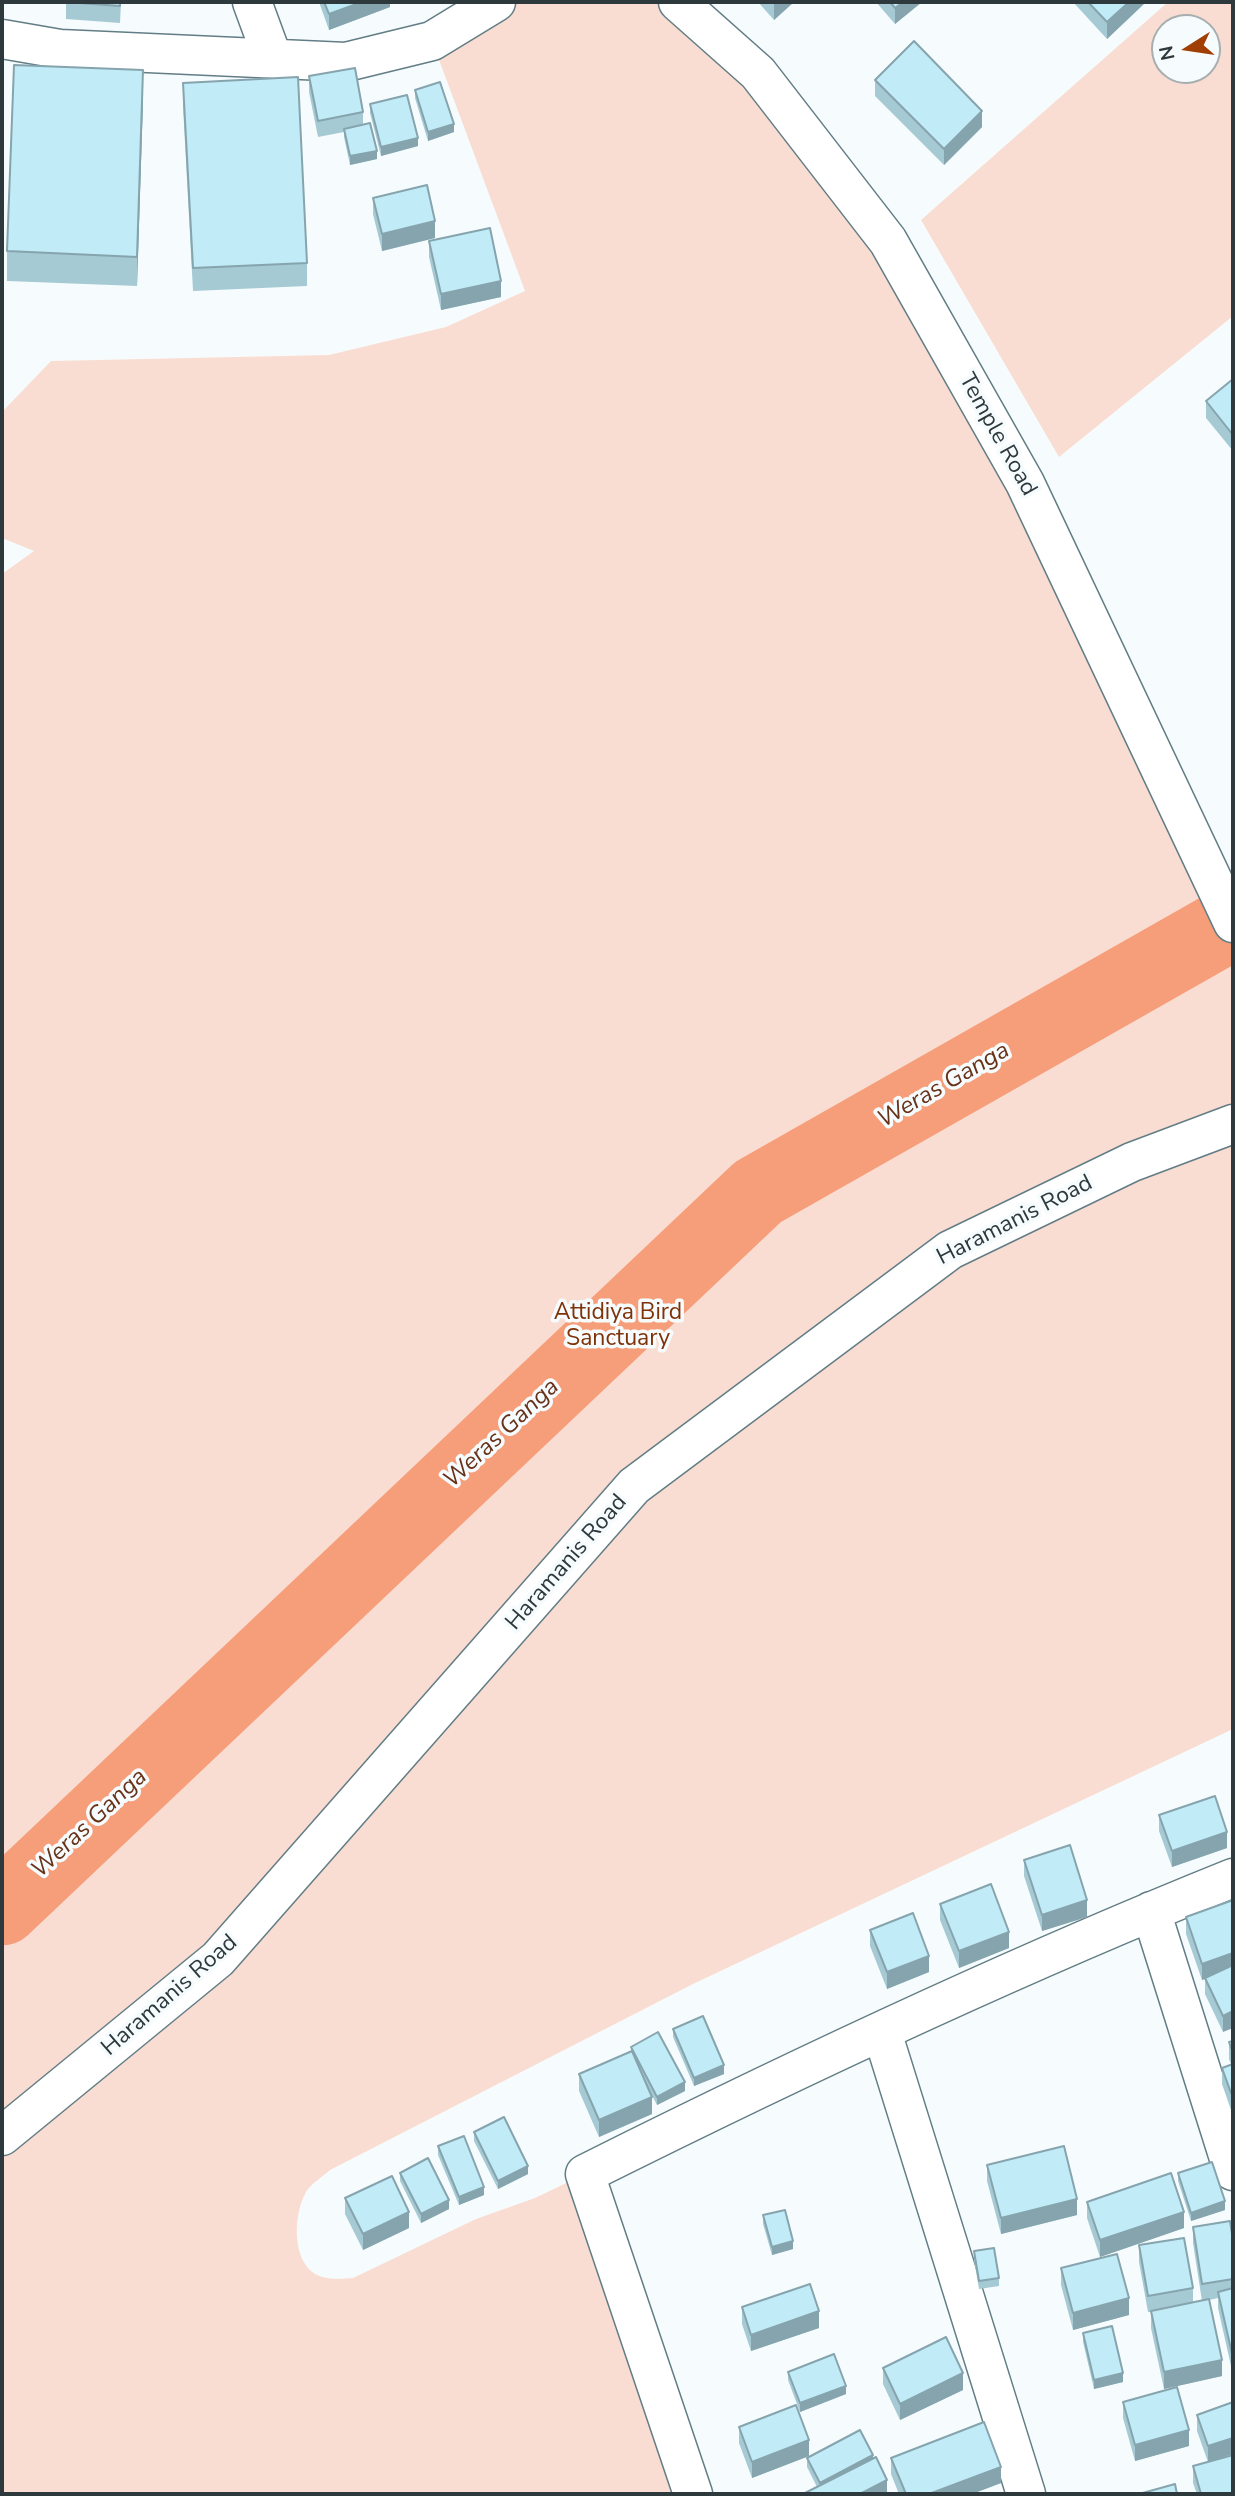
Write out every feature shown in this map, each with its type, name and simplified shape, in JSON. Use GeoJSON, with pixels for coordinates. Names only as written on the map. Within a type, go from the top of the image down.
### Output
{"type":"FeatureCollection","features":[{"type":"Feature","properties":{"kind":"street"},"geometry":{"type":"LineString","coordinates":[[252,2],[273,59]]}},
{"type":"Feature","properties":{"kind":"street"},"geometry":{"type":"LineString","coordinates":[[2,39],[60,49],[346,62],[432,41],[496,2]]}},
{"type":"Feature","properties":{"kind":"street","name":"Temple Road"},"geometry":{"type":"LineString","coordinates":[[678,2],[758,73],[888,241],[1025,483],[1233,923]]}},
{"type":"Feature","properties":{"kind":"street","name":"Haramanis Road"},"geometry":{"type":"LineString","coordinates":[[2,2136],[218,1959],[634,1486],[950,1250],[1132,1162],[1233,1124]]}},
{"type":"Feature","properties":{"kind":"street"},"geometry":{"type":"LineString","coordinates":[[693,2494],[585,2174],[881,2032],[1151,1911],[1233,1878]]}},
{"type":"Feature","properties":{"kind":"street"},"geometry":{"type":"LineString","coordinates":[[1151,1911],[1233,2171]]}},
{"type":"Feature","properties":{"kind":"street"},"geometry":{"type":"LineString","coordinates":[[881,2032],[1026,2494]]}},
{"type":"Feature","properties":{"kind":"green space","name":"Attidiya Bird Sanctuary"},"geometry":{"type":"Polygon","coordinates":[[[496,2],[678,2],[888,241],[1233,922],[1233,1729],[693,1984],[330,2170],[306,2192],[297,2222],[298,2244],[305,2264],[321,2276],[332,2279],[353,2278],[476,2219],[535,2198],[585,2174],[693,2494],[2,2494],[2,574],[34,551],[2,538],[2,412],[51,361],[329,355],[446,327],[525,291],[432,41],[496,2]]]}},
{"type":"Feature","properties":{"kind":"green space"},"geometry":{"type":"Polygon","coordinates":[[[1168,2],[1233,2],[1233,316],[1059,457],[921,220],[1151,17],[1151,84],[1221,84],[1221,14],[1154,14],[1168,2]]]}},
{"type":"Feature","properties":{"kind":"building"},"geometry":{"type":"Polygon","coordinates":[[[66,2],[120,2],[120,6],[66,2]]]}},
{"type":"Feature","properties":{"kind":"building"},"geometry":{"type":"Polygon","coordinates":[[[324,2],[362,2],[329,14],[324,2]]]}},
{"type":"Feature","properties":{"kind":"building"},"geometry":{"type":"Polygon","coordinates":[[[890,2],[903,2],[895,8],[890,2]]]}},
{"type":"Feature","properties":{"kind":"building"},"geometry":{"type":"Polygon","coordinates":[[[1088,2],[1129,2],[1107,22],[1088,2]]]}},
{"type":"Feature","properties":{"kind":"building"},"geometry":{"type":"Polygon","coordinates":[[[914,41],[982,111],[944,149],[875,80],[914,41]]]}},
{"type":"Feature","properties":{"kind":"building"},"geometry":{"type":"Polygon","coordinates":[[[14,65],[143,70],[137,257],[7,251],[14,65]]]}},
{"type":"Feature","properties":{"kind":"building"},"geometry":{"type":"Polygon","coordinates":[[[355,68],[363,112],[318,121],[309,76],[355,68]]]}},
{"type":"Feature","properties":{"kind":"building"},"geometry":{"type":"Polygon","coordinates":[[[298,77],[307,263],[193,268],[183,83],[298,77]]]}},
{"type":"Feature","properties":{"kind":"building"},"geometry":{"type":"Polygon","coordinates":[[[440,82],[454,124],[428,132],[415,90],[440,82]]]}},
{"type":"Feature","properties":{"kind":"building"},"geometry":{"type":"Polygon","coordinates":[[[407,95],[418,138],[381,147],[370,104],[407,95]]]}},
{"type":"Feature","properties":{"kind":"building"},"geometry":{"type":"Polygon","coordinates":[[[370,123],[377,151],[350,156],[344,129],[370,123]]]}},
{"type":"Feature","properties":{"kind":"building"},"geometry":{"type":"Polygon","coordinates":[[[427,185],[435,221],[382,234],[373,198],[427,185]]]}},
{"type":"Feature","properties":{"kind":"building"},"geometry":{"type":"Polygon","coordinates":[[[490,228],[501,281],[441,294],[429,241],[490,228]]]}},
{"type":"Feature","properties":{"kind":"building"},"geometry":{"type":"Polygon","coordinates":[[[1233,379],[1233,435],[1206,401],[1233,379]]]}},
{"type":"Feature","properties":{"kind":"building"},"geometry":{"type":"Polygon","coordinates":[[[1215,1796],[1227,1832],[1172,1851],[1159,1815],[1215,1796]]]}},
{"type":"Feature","properties":{"kind":"building"},"geometry":{"type":"Polygon","coordinates":[[[1070,1845],[1087,1900],[1042,1915],[1024,1860],[1070,1845]]]}},
{"type":"Feature","properties":{"kind":"building"},"geometry":{"type":"Polygon","coordinates":[[[991,1884],[1009,1932],[959,1951],[940,1904],[991,1884]]]}},
{"type":"Feature","properties":{"kind":"building"},"geometry":{"type":"Polygon","coordinates":[[[1233,1900],[1233,1953],[1202,1964],[1186,1917],[1233,1900]]]}},
{"type":"Feature","properties":{"kind":"building"},"geometry":{"type":"Polygon","coordinates":[[[913,1913],[929,1956],[887,1972],[870,1930],[913,1913]]]}},
{"type":"Feature","properties":{"kind":"building"},"geometry":{"type":"Polygon","coordinates":[[[1233,1965],[1233,2011],[1223,2016],[1205,1978],[1233,1965]]]}},
{"type":"Feature","properties":{"kind":"building"},"geometry":{"type":"Polygon","coordinates":[[[703,2016],[724,2065],[694,2078],[673,2029],[703,2016]]]}},
{"type":"Feature","properties":{"kind":"building"},"geometry":{"type":"Polygon","coordinates":[[[658,2032],[685,2082],[657,2097],[631,2047],[658,2032]]]}},
{"type":"Feature","properties":{"kind":"building"},"geometry":{"type":"Polygon","coordinates":[[[632,2051],[652,2097],[599,2120],[579,2074],[632,2051]]]}},
{"type":"Feature","properties":{"kind":"building"},"geometry":{"type":"Polygon","coordinates":[[[1233,2064],[1233,2092],[1231,2093],[1222,2068],[1233,2064]]]}},
{"type":"Feature","properties":{"kind":"building"},"geometry":{"type":"Polygon","coordinates":[[[504,2117],[528,2166],[498,2181],[474,2132],[504,2117]]]}},
{"type":"Feature","properties":{"kind":"building"},"geometry":{"type":"Polygon","coordinates":[[[464,2136],[484,2187],[459,2197],[438,2146],[464,2136]]]}},
{"type":"Feature","properties":{"kind":"building"},"geometry":{"type":"Polygon","coordinates":[[[1064,2146],[1077,2199],[1001,2218],[987,2165],[1064,2146]]]}},
{"type":"Feature","properties":{"kind":"building"},"geometry":{"type":"Polygon","coordinates":[[[428,2158],[449,2200],[421,2214],[400,2173],[428,2158]]]}},
{"type":"Feature","properties":{"kind":"building"},"geometry":{"type":"Polygon","coordinates":[[[1212,2162],[1225,2201],[1191,2213],[1178,2173],[1212,2162]]]}},
{"type":"Feature","properties":{"kind":"building"},"geometry":{"type":"Polygon","coordinates":[[[1171,2173],[1184,2212],[1100,2240],[1087,2202],[1171,2173]]]}},
{"type":"Feature","properties":{"kind":"building"},"geometry":{"type":"Polygon","coordinates":[[[392,2176],[409,2212],[363,2234],[345,2198],[392,2176]]]}},
{"type":"Feature","properties":{"kind":"building"},"geometry":{"type":"Polygon","coordinates":[[[785,2210],[793,2241],[772,2247],[763,2215],[785,2210]]]}},
{"type":"Feature","properties":{"kind":"building"},"geometry":{"type":"Polygon","coordinates":[[[1230,2221],[1233,2279],[1202,2284],[1193,2227],[1230,2221]]]}},
{"type":"Feature","properties":{"kind":"building"},"geometry":{"type":"Polygon","coordinates":[[[1184,2238],[1193,2288],[1148,2296],[1139,2245],[1184,2238]]]}},
{"type":"Feature","properties":{"kind":"building"},"geometry":{"type":"Polygon","coordinates":[[[994,2248],[999,2278],[979,2281],[974,2251],[994,2248]]]}},
{"type":"Feature","properties":{"kind":"building"},"geometry":{"type":"Polygon","coordinates":[[[1117,2254],[1129,2298],[1073,2313],[1061,2268],[1117,2254]]]}},
{"type":"Feature","properties":{"kind":"building"},"geometry":{"type":"Polygon","coordinates":[[[810,2284],[819,2311],[751,2335],[742,2307],[810,2284]]]}},
{"type":"Feature","properties":{"kind":"building"},"geometry":{"type":"Polygon","coordinates":[[[1233,2288],[1233,2358],[1218,2292],[1233,2288]]]}},
{"type":"Feature","properties":{"kind":"building"},"geometry":{"type":"Polygon","coordinates":[[[1209,2299],[1222,2360],[1164,2372],[1151,2311],[1209,2299]]]}},
{"type":"Feature","properties":{"kind":"building"},"geometry":{"type":"Polygon","coordinates":[[[1112,2326],[1123,2373],[1094,2380],[1083,2333],[1112,2326]]]}},
{"type":"Feature","properties":{"kind":"building"},"geometry":{"type":"Polygon","coordinates":[[[946,2337],[963,2373],[900,2404],[883,2368],[946,2337]]]}},
{"type":"Feature","properties":{"kind":"building"},"geometry":{"type":"Polygon","coordinates":[[[834,2354],[846,2386],[800,2403],[788,2372],[834,2354]]]}},
{"type":"Feature","properties":{"kind":"building"},"geometry":{"type":"Polygon","coordinates":[[[1177,2387],[1189,2430],[1135,2445],[1123,2402],[1177,2387]]]}},
{"type":"Feature","properties":{"kind":"building"},"geometry":{"type":"Polygon","coordinates":[[[1233,2402],[1233,2438],[1208,2446],[1197,2415],[1233,2402]]]}},
{"type":"Feature","properties":{"kind":"building"},"geometry":{"type":"Polygon","coordinates":[[[796,2405],[809,2440],[752,2462],[739,2427],[796,2405]]]}},
{"type":"Feature","properties":{"kind":"building"},"geometry":{"type":"Polygon","coordinates":[[[984,2422],[1001,2467],[929,2494],[906,2494],[891,2458],[984,2422]]]}},
{"type":"Feature","properties":{"kind":"building"},"geometry":{"type":"Polygon","coordinates":[[[860,2430],[873,2455],[820,2483],[807,2458],[860,2430]]]}},
{"type":"Feature","properties":{"kind":"building"},"geometry":{"type":"Polygon","coordinates":[[[1233,2455],[1233,2494],[1201,2494],[1193,2466],[1233,2455]]]}},
{"type":"Feature","properties":{"kind":"building"},"geometry":{"type":"Polygon","coordinates":[[[876,2457],[887,2480],[860,2494],[803,2494],[876,2457]]]}},
{"type":"Feature","properties":{"kind":"building"},"geometry":{"type":"Polygon","coordinates":[[[1175,2484],[1177,2494],[1139,2494],[1175,2484]]]}},
{"type":"Feature","properties":{"kind":"waterway","name":"Weras Ganga"},"geometry":{"type":"LineString","coordinates":[[2,1908],[758,1192],[1233,922]]}}]}
